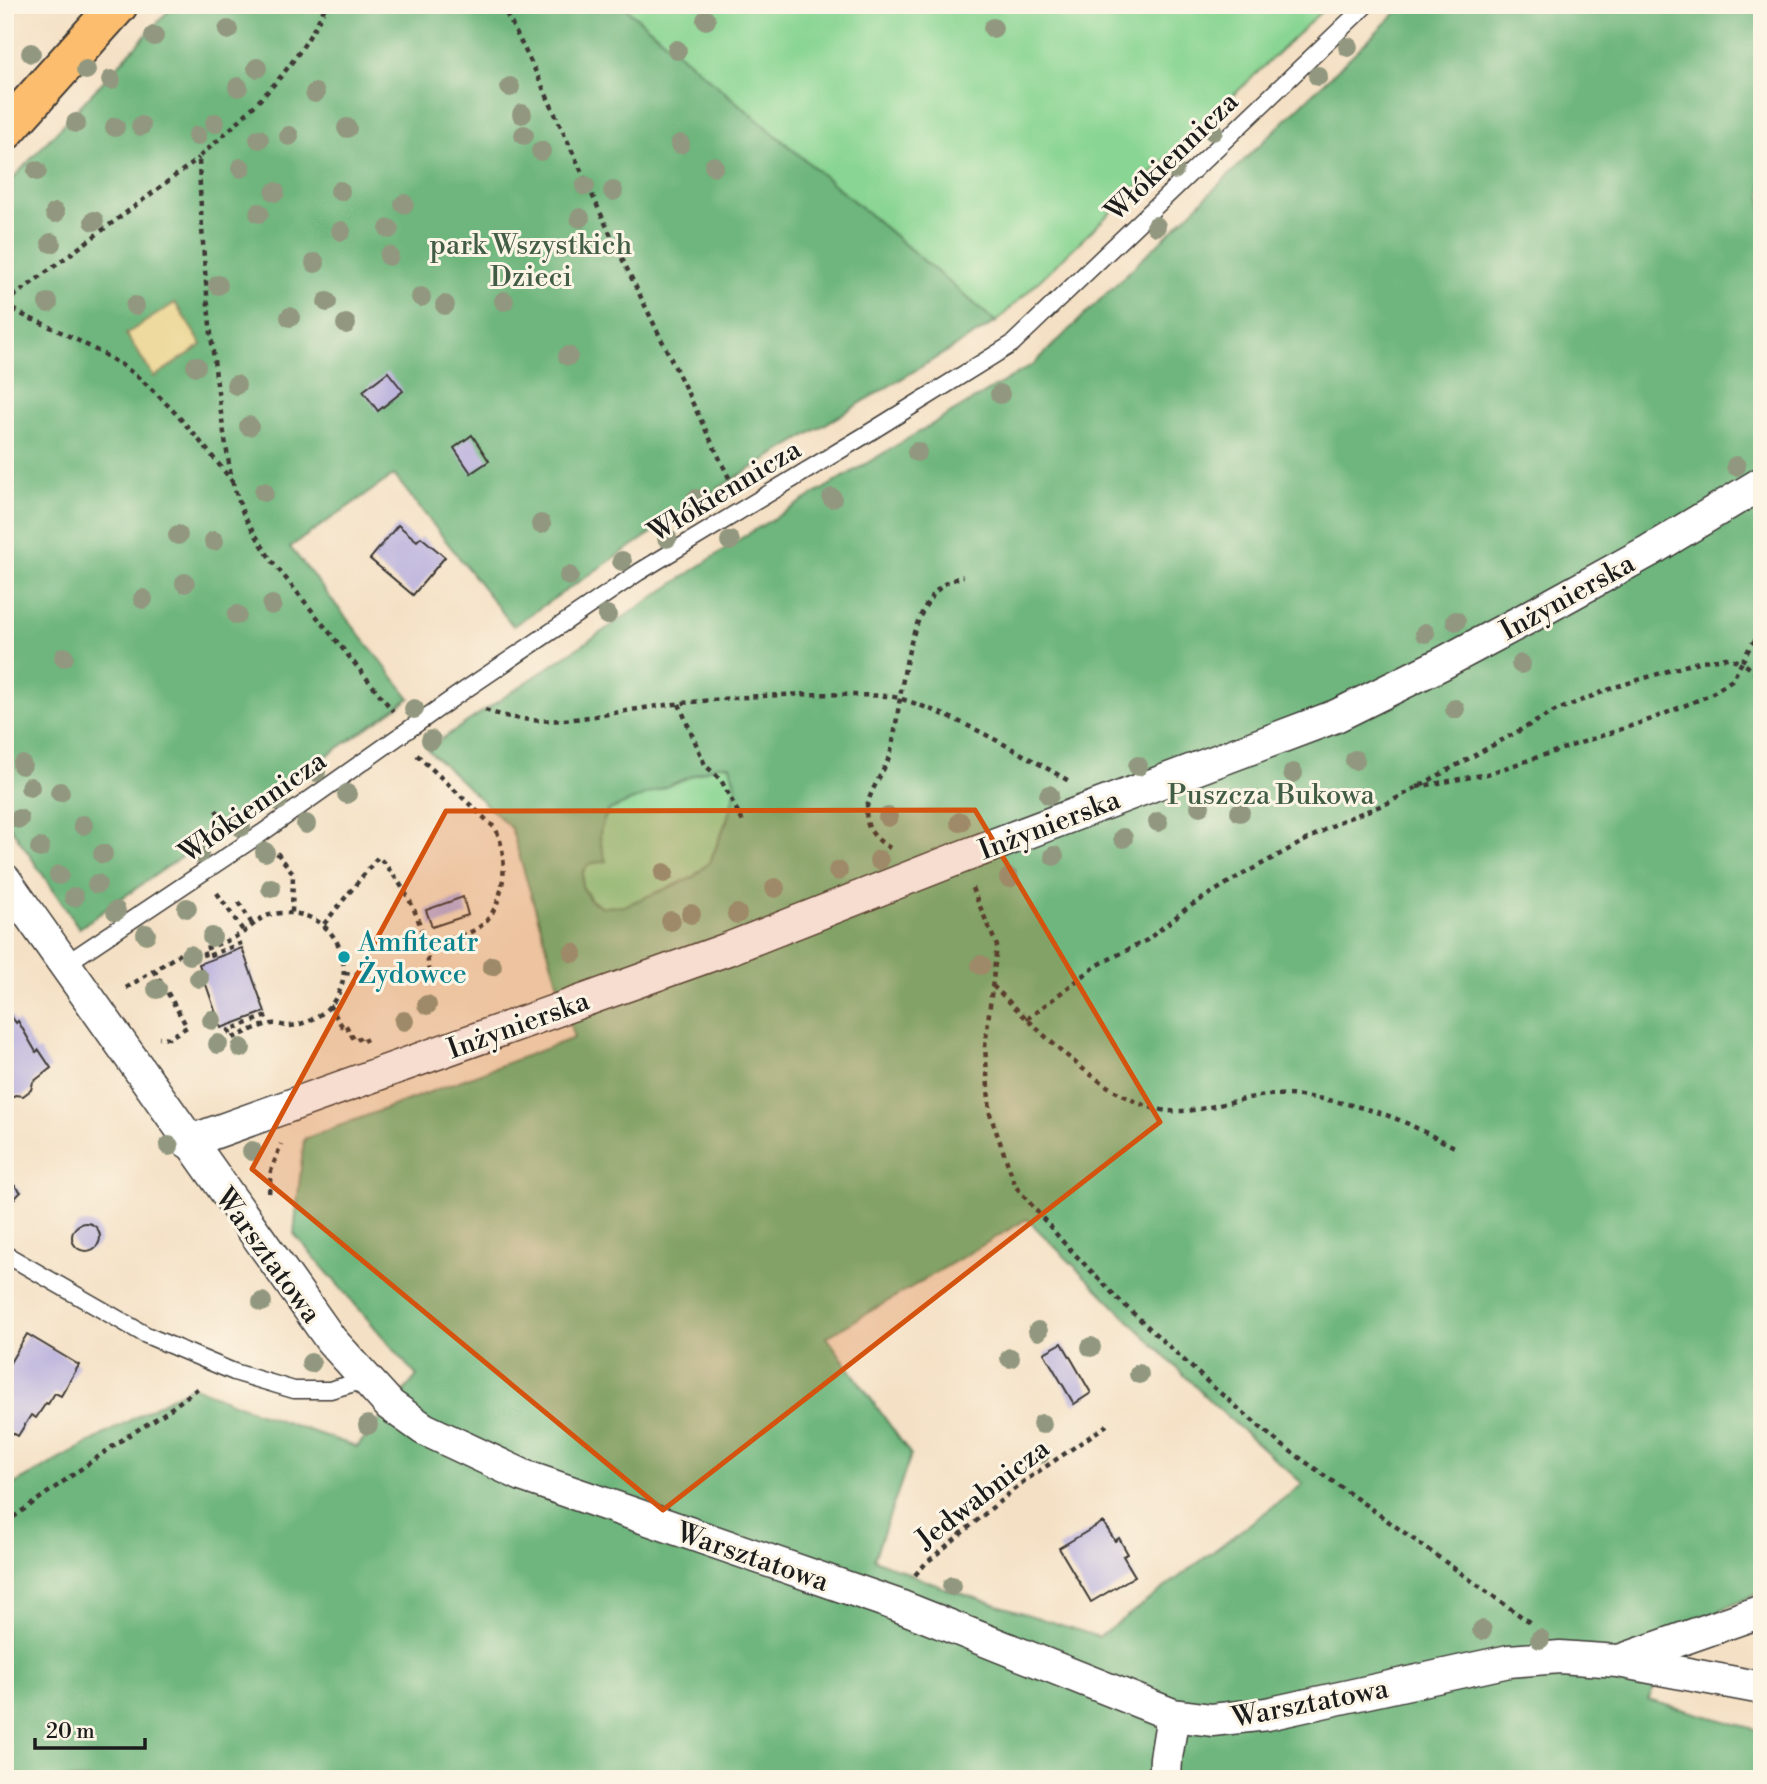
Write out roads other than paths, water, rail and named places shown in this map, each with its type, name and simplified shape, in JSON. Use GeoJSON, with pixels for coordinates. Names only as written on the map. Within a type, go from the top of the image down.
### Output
{"type":"FeatureCollection","features":[{"type":"Feature","properties":{"kind":"main road"},"geometry":{"type":"LineString","coordinates":[[5,131],[118,5]]}},
{"type":"Feature","properties":{"kind":"street","name":"Inżynierska"},"geometry":{"type":"LineString","coordinates":[[188,1142],[728,949],[927,870],[1348,710],[1545,609],[1762,484]]}},
{"type":"Feature","properties":{"kind":"street","name":"Warsztatowa"},"geometry":{"type":"LineString","coordinates":[[5,880],[188,1142],[331,1340],[365,1380],[390,1405],[424,1429],[524,1476],[897,1605],[1173,1715],[1212,1720],[1267,1714],[1509,1661],[1560,1657],[1618,1661],[1762,1688]]}},
{"type":"Feature","properties":{"kind":"street"},"geometry":{"type":"LineString","coordinates":[[1618,1661],[1762,1611]]}},
{"type":"Feature","properties":{"kind":"street"},"geometry":{"type":"LineString","coordinates":[[1165,1779],[1173,1715]]}},
{"type":"Feature","properties":{"kind":"lane","name":"Włókiennicza"},"geometry":{"type":"LineString","coordinates":[[64,965],[262,833],[456,696],[639,572],[1012,344],[1366,5]]}},
{"type":"Feature","properties":{"kind":"lane"},"geometry":{"type":"LineString","coordinates":[[5,1254],[146,1335],[271,1385],[294,1390],[330,1390],[365,1380]]}},
{"type":"Feature","properties":{"kind":"place","name":"Amfiteatr Żydowce"},"geometry":{"type":"Point","coordinates":[344,957]}},
{"type":"Feature","properties":{"kind":"park label","name":"park Wszystkich Dzieci"},"geometry":{"type":"Point","coordinates":[531,260]}},
{"type":"Feature","properties":{"kind":"park label","name":"Puszcza Bukowa"},"geometry":{"type":"Point","coordinates":[1271,794]}}]}
